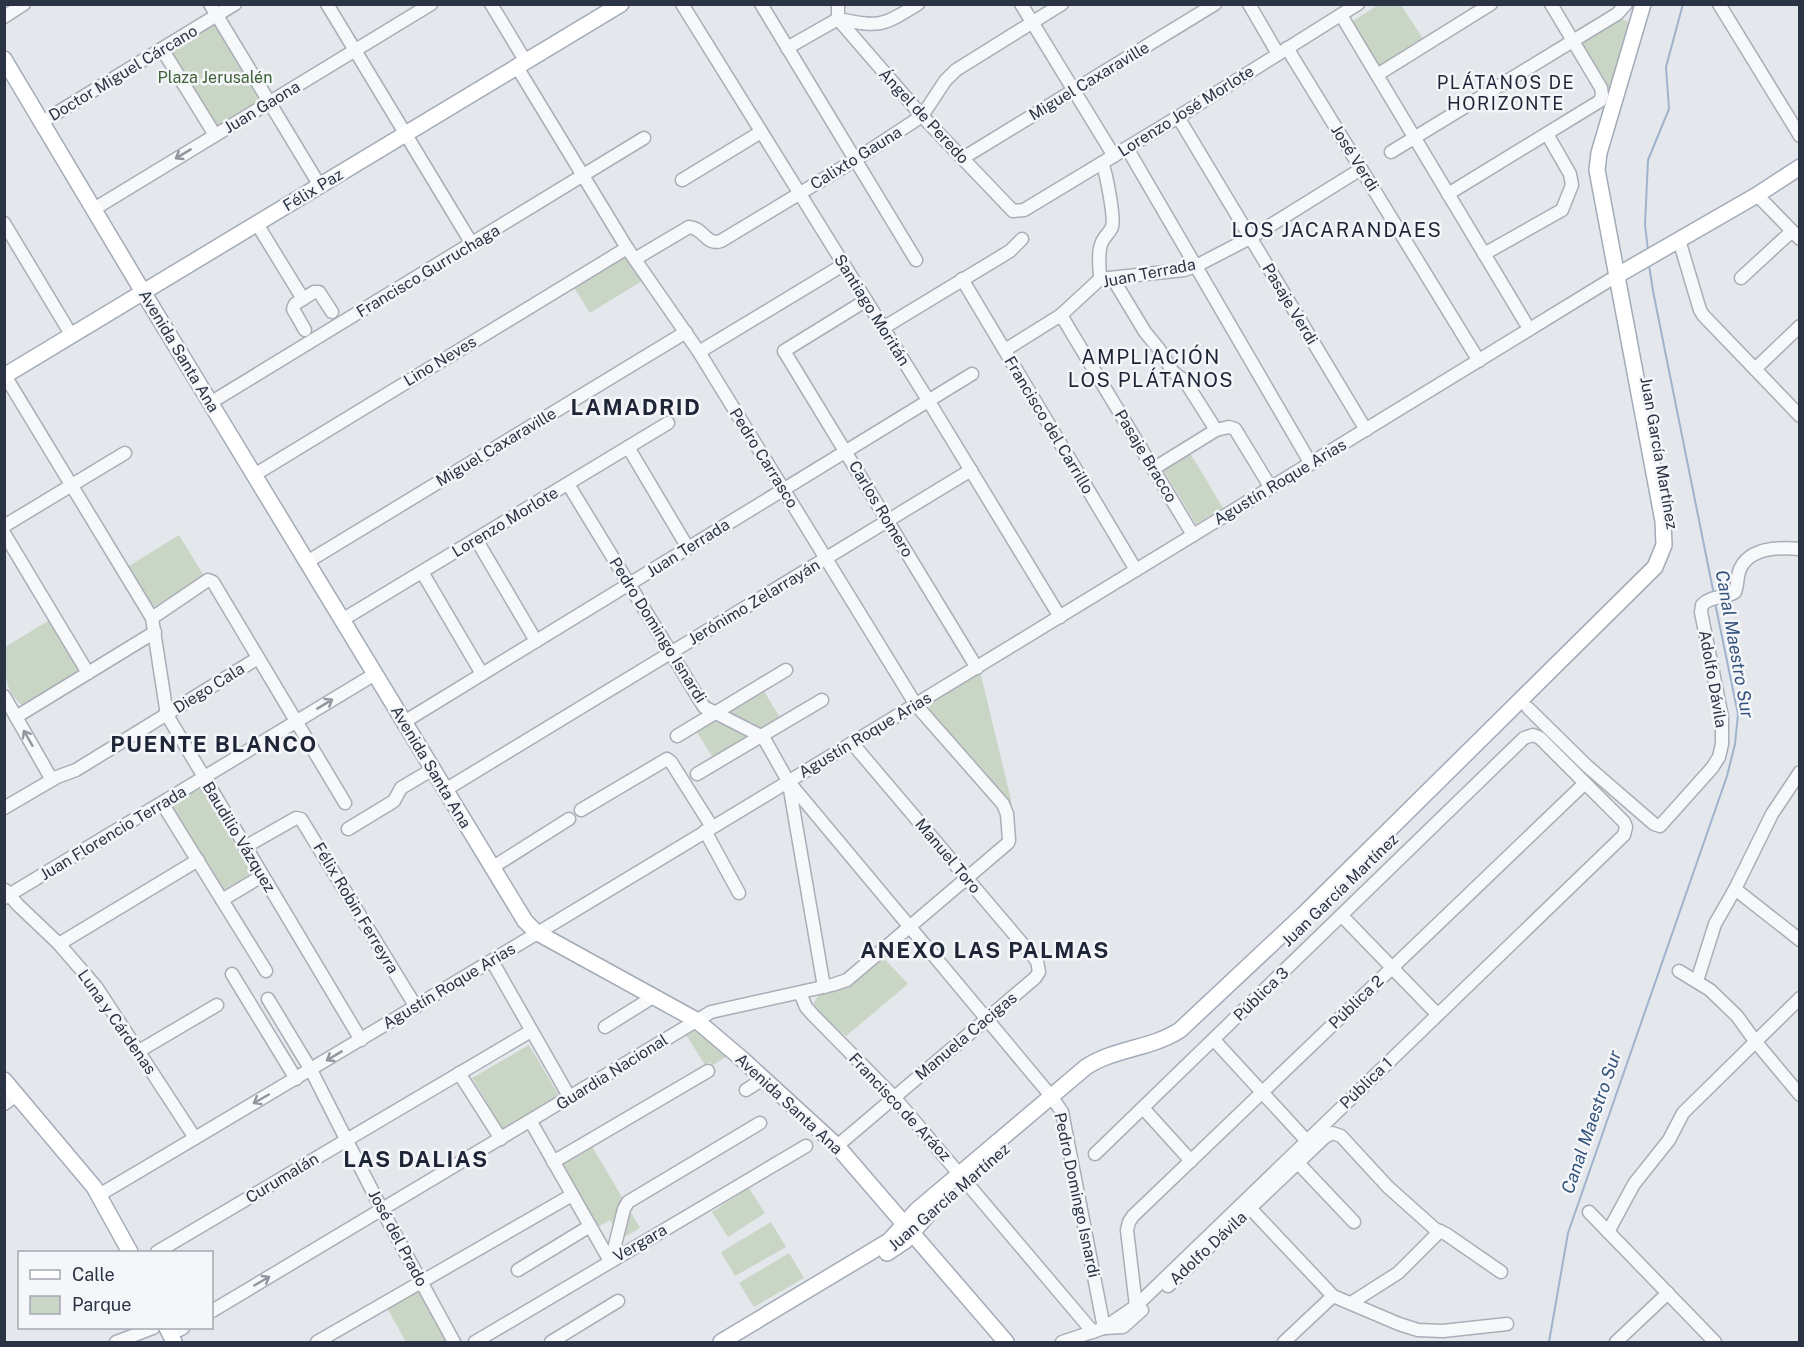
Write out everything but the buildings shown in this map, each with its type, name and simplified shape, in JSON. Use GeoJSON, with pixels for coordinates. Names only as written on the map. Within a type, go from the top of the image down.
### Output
{"type":"FeatureCollection","features":[{"type":"Feature","properties":{"kind":"main road","name":"Félix Paz"},"geometry":{"type":"LineString","coordinates":[[5,376],[621,4]]}},
{"type":"Feature","properties":{"kind":"main road"},"geometry":{"type":"LineString","coordinates":[[1622,272],[1599,183],[1597,163],[1643,4]]}},
{"type":"Feature","properties":{"kind":"main road"},"geometry":{"type":"LineString","coordinates":[[1622,272],[1606,170],[1653,4]]}},
{"type":"Feature","properties":{"kind":"main road","name":"Avenida Santa Ana"},"geometry":{"type":"LineString","coordinates":[[4,59],[143,293],[525,921],[536,932],[696,1020],[837,1146],[1005,1342]]}},
{"type":"Feature","properties":{"kind":"main road"},"geometry":{"type":"LineString","coordinates":[[1622,272],[1757,195],[1800,167]]}},
{"type":"Feature","properties":{"kind":"main road","name":"Juan García Martínez"},"geometry":{"type":"LineString","coordinates":[[1054,1100],[1102,1068],[1160,1052],[1186,1037],[1528,708],[1666,567],[1672,554],[1674,539],[1672,522],[1622,272]]}},
{"type":"Feature","properties":{"kind":"main road","name":"Juan García Martínez"},"geometry":{"type":"LineString","coordinates":[[721,1342],[922,1219],[964,1178],[1054,1100],[1096,1060],[1162,1041],[1190,1022],[1306,912],[1655,567],[1664,545],[1663,522],[1622,272]]}},
{"type":"Feature","properties":{"kind":"main road"},"geometry":{"type":"LineString","coordinates":[[4,1080],[11,1099],[99,1195],[129,1251]]}},
{"type":"Feature","properties":{"kind":"main road","name":"Juan García Martínez"},"geometry":{"type":"LineString","coordinates":[[738,1342],[900,1245],[908,1229]]}},
{"type":"Feature","properties":{"kind":"street"},"geometry":{"type":"LineString","coordinates":[[4,17],[24,4]]}},
{"type":"Feature","properties":{"kind":"street"},"geometry":{"type":"LineString","coordinates":[[210,4],[320,186]]}},
{"type":"Feature","properties":{"kind":"street","name":"Doctor Miguel Cárcano"},"geometry":{"type":"LineString","coordinates":[[42,122],[235,4]]}},
{"type":"Feature","properties":{"kind":"street"},"geometry":{"type":"LineString","coordinates":[[327,4],[472,244]]}},
{"type":"Feature","properties":{"kind":"street","name":"Juan Gaona"},"geometry":{"type":"LineString","coordinates":[[94,209],[430,4]]}},
{"type":"Feature","properties":{"kind":"street","name":"Pedro Carrasco"},"geometry":{"type":"LineString","coordinates":[[491,4],[583,176],[634,259],[699,351],[916,705],[1003,804],[1007,814],[1008,843]]}},
{"type":"Feature","properties":{"kind":"street","name":"Santiago Moritán"},"geometry":{"type":"LineString","coordinates":[[682,4],[1060,617]]}},
{"type":"Feature","properties":{"kind":"street"},"geometry":{"type":"LineString","coordinates":[[761,4],[916,260]]}},
{"type":"Feature","properties":{"kind":"street"},"geometry":{"type":"LineString","coordinates":[[838,4],[838,19]]}},
{"type":"Feature","properties":{"kind":"street"},"geometry":{"type":"LineString","coordinates":[[787,48],[838,19],[878,25],[887,23],[918,4]]}},
{"type":"Feature","properties":{"kind":"street"},"geometry":{"type":"LineString","coordinates":[[1021,4],[1114,156]]}},
{"type":"Feature","properties":{"kind":"street","name":"Calixto Gauna"},"geometry":{"type":"LineString","coordinates":[[634,259],[689,227],[700,230],[708,241],[717,243],[721,241],[855,160],[922,116],[945,81],[956,70],[1062,4]]}},
{"type":"Feature","properties":{"kind":"street","name":"Miguel Caxaraville"},"geometry":{"type":"LineString","coordinates":[[963,158],[1215,4]]}},
{"type":"Feature","properties":{"kind":"street","name":"José Verdi"},"geometry":{"type":"LineString","coordinates":[[1249,4],[1361,169],[1479,361]]}},
{"type":"Feature","properties":{"kind":"street","name":"Lorenzo José Morlote"},"geometry":{"type":"LineString","coordinates":[[1013,211],[1024,210],[1114,156],[1358,4]]}},
{"type":"Feature","properties":{"kind":"street"},"geometry":{"type":"LineString","coordinates":[[1377,75],[1491,4]]}},
{"type":"Feature","properties":{"kind":"street"},"geometry":{"type":"LineString","coordinates":[[1448,194],[1594,106],[1602,95],[1601,88],[1551,4]]}},
{"type":"Feature","properties":{"kind":"street"},"geometry":{"type":"LineString","coordinates":[[1391,152],[1617,14],[1626,4]]}},
{"type":"Feature","properties":{"kind":"street"},"geometry":{"type":"LineString","coordinates":[[1720,5],[1800,136]]}},
{"type":"Feature","properties":{"kind":"street"},"geometry":{"type":"LineString","coordinates":[[1341,15],[1525,322]]}},
{"type":"Feature","properties":{"kind":"street","name":"Ángel de Peredo"},"geometry":{"type":"LineString","coordinates":[[838,19],[922,116],[1013,211]]}},
{"type":"Feature","properties":{"kind":"street"},"geometry":{"type":"LineString","coordinates":[[162,49],[215,135]]}},
{"type":"Feature","properties":{"kind":"street","name":"Pasaje Verdi"},"geometry":{"type":"LineString","coordinates":[[1178,117],[1366,430]]}},
{"type":"Feature","properties":{"kind":"street"},"geometry":{"type":"LineString","coordinates":[[682,180],[761,132]]}},
{"type":"Feature","properties":{"kind":"street"},"geometry":{"type":"LineString","coordinates":[[1484,254],[1562,210],[1572,185],[1570,174],[1546,134]]}},
{"type":"Feature","properties":{"kind":"street","name":"Francisco Gurruchaga"},"geometry":{"type":"LineString","coordinates":[[210,403],[644,138]]}},
{"type":"Feature","properties":{"kind":"street"},"geometry":{"type":"LineString","coordinates":[[1127,148],[1311,464]]}},
{"type":"Feature","properties":{"kind":"street"},"geometry":{"type":"LineString","coordinates":[[1100,279],[1100,248],[1112,227],[1113,218],[1106,173],[1102,163]]}},
{"type":"Feature","properties":{"kind":"street","name":"Juan Terrada"},"geometry":{"type":"LineString","coordinates":[[1005,350],[1061,315],[1100,279],[1184,270],[1196,266],[1250,238],[1361,169]]}},
{"type":"Feature","properties":{"kind":"street"},"geometry":{"type":"LineString","coordinates":[[1741,278],[1796,235],[1757,195]]}},
{"type":"Feature","properties":{"kind":"street"},"geometry":{"type":"LineString","coordinates":[[4,223],[72,336]]}},
{"type":"Feature","properties":{"kind":"street"},"geometry":{"type":"LineString","coordinates":[[257,224],[303,299]]}},
{"type":"Feature","properties":{"kind":"street"},"geometry":{"type":"LineString","coordinates":[[883,328],[1010,251],[1022,239]]}},
{"type":"Feature","properties":{"kind":"street"},"geometry":{"type":"LineString","coordinates":[[1679,240],[1700,310],[1800,416]]}},
{"type":"Feature","properties":{"kind":"street","name":"Lino Neves"},"geometry":{"type":"LineString","coordinates":[[254,475],[627,248]]}},
{"type":"Feature","properties":{"kind":"street"},"geometry":{"type":"LineString","coordinates":[[699,351],[843,265]]}},
{"type":"Feature","properties":{"kind":"street","name":"Agustín Roque Arias"},"geometry":{"type":"LineString","coordinates":[[99,1195],[296,1079],[536,932],[916,705],[1622,272]]}},
{"type":"Feature","properties":{"kind":"street"},"geometry":{"type":"LineString","coordinates":[[1115,278],[1116,284],[1145,332],[1173,372],[1185,381],[1216,430]]}},
{"type":"Feature","properties":{"kind":"street","name":"Francisco del Carrillo"},"geometry":{"type":"LineString","coordinates":[[962,279],[1136,570]]}},
{"type":"Feature","properties":{"kind":"street"},"geometry":{"type":"LineString","coordinates":[[304,330],[293,309],[295,303],[319,292],[332,312]]}},
{"type":"Feature","properties":{"kind":"street","name":"Carlos Romero"},"geometry":{"type":"LineString","coordinates":[[865,301],[784,351],[977,668]]}},
{"type":"Feature","properties":{"kind":"street","name":"Pasaje Bracco"},"geometry":{"type":"LineString","coordinates":[[1061,315],[1193,536]]}},
{"type":"Feature","properties":{"kind":"street"},"geometry":{"type":"LineString","coordinates":[[1755,369],[1800,326]]}},
{"type":"Feature","properties":{"kind":"street","name":"Miguel Caxaraville"},"geometry":{"type":"LineString","coordinates":[[307,562],[686,332]]}},
{"type":"Feature","properties":{"kind":"street","name":"Juan Terrada"},"geometry":{"type":"LineString","coordinates":[[404,722],[972,374]]}},
{"type":"Feature","properties":{"kind":"street","name":"Baudilio Vázquez"},"geometry":{"type":"LineString","coordinates":[[5,376],[152,618],[167,715],[361,1040]]}},
{"type":"Feature","properties":{"kind":"street","name":"Lorenzo Morlote"},"geometry":{"type":"LineString","coordinates":[[342,620],[668,423]]}},
{"type":"Feature","properties":{"kind":"street"},"geometry":{"type":"LineString","coordinates":[[1153,469],[1216,430],[1229,427],[1235,429],[1271,488]]}},
{"type":"Feature","properties":{"kind":"street"},"geometry":{"type":"LineString","coordinates":[[628,447],[688,548]]}},
{"type":"Feature","properties":{"kind":"street"},"geometry":{"type":"LineString","coordinates":[[4,526],[125,453]]}},
{"type":"Feature","properties":{"kind":"street","name":"Jerónimo Zelarrayán"},"geometry":{"type":"LineString","coordinates":[[445,790],[970,470]]}},
{"type":"Feature","properties":{"kind":"street","name":"Pedro Domingo Isnardi"},"geometry":{"type":"LineString","coordinates":[[568,484],[704,706],[761,736],[789,781],[1062,1112],[1099,1330]]}},
{"type":"Feature","properties":{"kind":"street"},"geometry":{"type":"LineString","coordinates":[[4,533],[88,673]]}},
{"type":"Feature","properties":{"kind":"street"},"geometry":{"type":"LineString","coordinates":[[476,539],[536,641]]}},
{"type":"Feature","properties":{"kind":"street","name":"Adolfo Dávila"},"geometry":{"type":"LineString","coordinates":[[1528,708],[1587,766],[1654,824],[1660,826],[1712,768],[1719,757],[1722,744],[1722,717],[1701,612],[1702,605],[1715,597],[1735,592],[1739,570],[1750,557],[1758,552],[1800,549]]}},
{"type":"Feature","properties":{"kind":"street"},"geometry":{"type":"LineString","coordinates":[[422,572],[482,674]]}},
{"type":"Feature","properties":{"kind":"street"},"geometry":{"type":"LineString","coordinates":[[152,618],[208,580],[213,582],[345,803]]}},
{"type":"Feature","properties":{"kind":"street"},"geometry":{"type":"LineString","coordinates":[[16,717],[155,632]]}},
{"type":"Feature","properties":{"kind":"street","name":"Diego Cala"},"geometry":{"type":"LineString","coordinates":[[4,808],[52,780],[76,770],[258,658]]}},
{"type":"Feature","properties":{"kind":"street"},"geometry":{"type":"LineString","coordinates":[[677,736],[786,670]]}},
{"type":"Feature","properties":{"kind":"street","name":"Juan Florencio Terrada"},"geometry":{"type":"LineString","coordinates":[[6,894],[375,674]]}},
{"type":"Feature","properties":{"kind":"street"},"geometry":{"type":"LineString","coordinates":[[5,700],[52,780]]}},
{"type":"Feature","properties":{"kind":"street"},"geometry":{"type":"LineString","coordinates":[[697,774],[822,700]]}},
{"type":"Feature","properties":{"kind":"street","name":"Pública 3"},"geometry":{"type":"LineString","coordinates":[[1095,1154],[1521,740],[1531,735],[1540,738],[1585,783]]}},
{"type":"Feature","properties":{"kind":"street","name":"Manuel Toro"},"geometry":{"type":"LineString","coordinates":[[852,743],[1037,961],[1039,972]]}},
{"type":"Feature","properties":{"kind":"street"},"geometry":{"type":"LineString","coordinates":[[581,810],[667,759],[671,762],[709,829],[739,893]]}},
{"type":"Feature","properties":{"kind":"street"},"geometry":{"type":"LineString","coordinates":[[348,829],[394,801],[401,788],[433,769]]}},
{"type":"Feature","properties":{"kind":"street"},"geometry":{"type":"LineString","coordinates":[[1696,981],[1710,934],[1772,814],[1800,772]]}},
{"type":"Feature","properties":{"kind":"street"},"geometry":{"type":"LineString","coordinates":[[789,781],[824,987]]}},
{"type":"Feature","properties":{"kind":"street","name":"Pública 1"},"geometry":{"type":"LineString","coordinates":[[1099,1330],[1136,1306],[1624,835],[1626,827],[1624,822],[1585,783]]}},
{"type":"Feature","properties":{"kind":"street","name":"Pública 2"},"geometry":{"type":"LineString","coordinates":[[1136,1306],[1127,1230],[1129,1222],[1585,783]]}},
{"type":"Feature","properties":{"kind":"street"},"geometry":{"type":"LineString","coordinates":[[162,803],[266,971]]}},
{"type":"Feature","properties":{"kind":"street","name":"Félix Robin Ferreyra"},"geometry":{"type":"LineString","coordinates":[[245,847],[291,820],[296,818],[304,822],[416,1007]]}},
{"type":"Feature","properties":{"kind":"street"},"geometry":{"type":"LineString","coordinates":[[493,867],[569,819]]}},
{"type":"Feature","properties":{"kind":"street","name":"Guardia Nacional"},"geometry":{"type":"LineString","coordinates":[[213,1310],[531,1122],[696,1020],[719,1009],[800,993],[847,980],[1008,843]]}},
{"type":"Feature","properties":{"kind":"street"},"geometry":{"type":"LineString","coordinates":[[59,944],[198,860]]}},
{"type":"Feature","properties":{"kind":"street"},"geometry":{"type":"LineString","coordinates":[[222,900],[262,876]]}},
{"type":"Feature","properties":{"kind":"street"},"geometry":{"type":"LineString","coordinates":[[1735,889],[1800,940]]}},
{"type":"Feature","properties":{"kind":"street","name":"Luna y Cárdenas"},"geometry":{"type":"LineString","coordinates":[[6,894],[59,944],[97,987],[195,1138]]}},
{"type":"Feature","properties":{"kind":"street"},"geometry":{"type":"LineString","coordinates":[[1342,916],[1437,1014]]}},
{"type":"Feature","properties":{"kind":"street"},"geometry":{"type":"LineString","coordinates":[[492,961],[570,1098]]}},
{"type":"Feature","properties":{"kind":"street"},"geometry":{"type":"LineString","coordinates":[[1679,971],[1696,981],[1737,1016],[1800,1095]]}},
{"type":"Feature","properties":{"kind":"street","name":"Manuela Cacigas"},"geometry":{"type":"LineString","coordinates":[[837,1146],[1035,978],[1039,972]]}},
{"type":"Feature","properties":{"kind":"street"},"geometry":{"type":"LineString","coordinates":[[232,974],[296,1079]]}},
{"type":"Feature","properties":{"kind":"street","name":"Francisco de Aráoz"},"geometry":{"type":"LineString","coordinates":[[800,993],[806,1007],[813,1015],[894,1097],[1099,1330]]}},
{"type":"Feature","properties":{"kind":"street"},"geometry":{"type":"LineString","coordinates":[[605,1027],[653,997]]}},
{"type":"Feature","properties":{"kind":"street"},"geometry":{"type":"LineString","coordinates":[[1608,1232],[1629,1191],[1669,1140],[1683,1113],[1800,998]]}},
{"type":"Feature","properties":{"kind":"street","name":"José del Prado"},"geometry":{"type":"LineString","coordinates":[[268,999],[311,1070],[382,1210],[454,1342]]}},
{"type":"Feature","properties":{"kind":"street"},"geometry":{"type":"LineString","coordinates":[[139,1051],[217,1005]]}},
{"type":"Feature","properties":{"kind":"street","name":"Curumalán"},"geometry":{"type":"LineString","coordinates":[[159,1251],[531,1030]]}},
{"type":"Feature","properties":{"kind":"street"},"geometry":{"type":"LineString","coordinates":[[1214,1040],[1306,1140]]}},
{"type":"Feature","properties":{"kind":"street"},"geometry":{"type":"LineString","coordinates":[[553,1162],[708,1071]]}},
{"type":"Feature","properties":{"kind":"street"},"geometry":{"type":"LineString","coordinates":[[459,1073],[501,1139]]}},
{"type":"Feature","properties":{"kind":"street"},"geometry":{"type":"LineString","coordinates":[[746,1090],[763,1079]]}},
{"type":"Feature","properties":{"kind":"street"},"geometry":{"type":"LineString","coordinates":[[1143,1108],[1191,1161]]}},
{"type":"Feature","properties":{"kind":"street"},"geometry":{"type":"LineString","coordinates":[[531,1122],[590,1226],[614,1258]]}},
{"type":"Feature","properties":{"kind":"street"},"geometry":{"type":"LineString","coordinates":[[614,1258],[624,1209],[628,1202],[760,1123]]}},
{"type":"Feature","properties":{"kind":"street","name":"Adolfo Dávila"},"geometry":{"type":"LineString","coordinates":[[1062,1342],[1099,1330],[1123,1327],[1128,1324],[1329,1134],[1341,1136],[1388,1187],[1440,1231]]}},
{"type":"Feature","properties":{"kind":"street","name":"Vergara"},"geometry":{"type":"LineString","coordinates":[[475,1342],[806,1146]]}},
{"type":"Feature","properties":{"kind":"street"},"geometry":{"type":"LineString","coordinates":[[1298,1163],[1354,1222]]}},
{"type":"Feature","properties":{"kind":"street"},"geometry":{"type":"LineString","coordinates":[[317,1342],[572,1195]]}},
{"type":"Feature","properties":{"kind":"street"},"geometry":{"type":"LineString","coordinates":[[1250,1208],[1333,1296],[1418,1330],[1506,1324]]}},
{"type":"Feature","properties":{"kind":"street"},"geometry":{"type":"LineString","coordinates":[[1588,1212],[1668,1293],[1708,1340]]}},
{"type":"Feature","properties":{"kind":"street"},"geometry":{"type":"LineString","coordinates":[[518,1270],[590,1226]]}},
{"type":"Feature","properties":{"kind":"street"},"geometry":{"type":"LineString","coordinates":[[1351,1303],[1398,1273],[1440,1231],[1501,1272]]}},
{"type":"Feature","properties":{"kind":"street"},"geometry":{"type":"LineString","coordinates":[[1616,1342],[1668,1293]]}},
{"type":"Feature","properties":{"kind":"street"},"geometry":{"type":"LineString","coordinates":[[1284,1342],[1333,1296]]}},
{"type":"Feature","properties":{"kind":"street"},"geometry":{"type":"LineString","coordinates":[[551,1342],[618,1302]]}},
{"type":"Feature","properties":{"kind":"street"},"geometry":{"type":"LineString","coordinates":[[116,1342],[150,1329]]}},
{"type":"Feature","properties":{"kind":"green space"},"geometry":{"type":"Polygon","coordinates":[[[1378,5],[1401,5],[1424,40],[1379,67],[1350,23],[1378,5]]]}},
{"type":"Feature","properties":{"kind":"green space"},"geometry":{"type":"Polygon","coordinates":[[[1620,17],[1629,23],[1612,87],[1608,90],[1583,45],[1584,41],[1620,17]]]}},
{"type":"Feature","properties":{"kind":"green space","name":"Plaza Jerusalén"},"geometry":{"type":"Polygon","coordinates":[[[215,25],[261,100],[215,128],[169,53],[215,25]]]}},
{"type":"Feature","properties":{"kind":"green space"},"geometry":{"type":"Polygon","coordinates":[[[627,253],[645,279],[590,313],[573,286],[627,253]]]}},
{"type":"Feature","properties":{"kind":"green space"},"geometry":{"type":"Polygon","coordinates":[[[1190,453],[1223,508],[1196,524],[1163,469],[1190,453]]]}},
{"type":"Feature","properties":{"kind":"green space"},"geometry":{"type":"Polygon","coordinates":[[[179,535],[204,576],[154,607],[129,566],[179,535]]]}},
{"type":"Feature","properties":{"kind":"green space"},"geometry":{"type":"Polygon","coordinates":[[[53,618],[81,665],[79,671],[22,705],[8,686],[5,672],[5,647],[53,618]]]}},
{"type":"Feature","properties":{"kind":"green space"},"geometry":{"type":"Polygon","coordinates":[[[980,671],[1012,804],[929,709],[931,701],[980,671]]]}},
{"type":"Feature","properties":{"kind":"green space"},"geometry":{"type":"Polygon","coordinates":[[[762,688],[782,721],[762,732],[725,711],[762,688]]]}},
{"type":"Feature","properties":{"kind":"green space"},"geometry":{"type":"Polygon","coordinates":[[[715,717],[755,737],[715,761],[695,729],[715,717]]]}},
{"type":"Feature","properties":{"kind":"green space"},"geometry":{"type":"Polygon","coordinates":[[[201,787],[252,873],[222,891],[170,806],[201,787]]]}},
{"type":"Feature","properties":{"kind":"green space"},"geometry":{"type":"Polygon","coordinates":[[[881,955],[908,984],[846,1036],[816,1011],[814,1002],[819,995],[881,955]]]}},
{"type":"Feature","properties":{"kind":"green space"},"geometry":{"type":"Polygon","coordinates":[[[694,1029],[729,1055],[713,1065],[709,1062],[705,1065],[686,1035],[694,1029]]]}},
{"type":"Feature","properties":{"kind":"green space"},"geometry":{"type":"Polygon","coordinates":[[[529,1045],[560,1097],[504,1131],[472,1078],[529,1045]]]}},
{"type":"Feature","properties":{"kind":"green space"},"geometry":{"type":"Polygon","coordinates":[[[590,1143],[640,1228],[621,1239],[610,1220],[596,1228],[557,1162],[590,1143]]]}},
{"type":"Feature","properties":{"kind":"green space"},"geometry":{"type":"Polygon","coordinates":[[[749,1188],[765,1213],[728,1237],[712,1212],[749,1188]]]}},
{"type":"Feature","properties":{"kind":"green space"},"geometry":{"type":"Polygon","coordinates":[[[771,1222],[786,1247],[735,1276],[721,1252],[771,1222]]]}},
{"type":"Feature","properties":{"kind":"green space"},"geometry":{"type":"Polygon","coordinates":[[[789,1253],[804,1278],[754,1307],[739,1283],[789,1253]]]}},
{"type":"Feature","properties":{"kind":"green space"},"geometry":{"type":"Polygon","coordinates":[[[420,1291],[447,1342],[406,1342],[387,1308],[420,1291]]]}},
{"type":"Feature","properties":{"kind":"waterway","name":"Canal Maestro Sur"},"geometry":{"type":"LineString","coordinates":[[1648,250],[1645,225],[1648,160],[1669,109],[1666,67],[1683,4]]}},
{"type":"Feature","properties":{"kind":"waterway","name":"Canal Maestro Sur"},"geometry":{"type":"LineString","coordinates":[[1649,265],[1714,595]]}},
{"type":"Feature","properties":{"kind":"waterway","name":"Canal Maestro Sur"},"geometry":{"type":"LineString","coordinates":[[1549,1342],[1568,1233],[1727,776],[1735,744],[1738,714],[1715,603]]}},
{"type":"Feature","properties":{"kind":"district","name":"PLÁTANOS DE HORIZONTE"},"geometry":{"type":"Point","coordinates":[1506,92]}},
{"type":"Feature","properties":{"kind":"district","name":"LOS JACARANDAES"},"geometry":{"type":"Point","coordinates":[1337,230]}},
{"type":"Feature","properties":{"kind":"district","name":"AMPLIACIÓN LOS PLÁTANOS"},"geometry":{"type":"Point","coordinates":[1151,368]}},
{"type":"Feature","properties":{"kind":"district","name":"LAMADRID"},"geometry":{"type":"Point","coordinates":[636,407]}},
{"type":"Feature","properties":{"kind":"district","name":"PUENTE BLANCO"},"geometry":{"type":"Point","coordinates":[214,744]}},
{"type":"Feature","properties":{"kind":"district","name":"ANEXO LAS PALMAS"},"geometry":{"type":"Point","coordinates":[985,950]}},
{"type":"Feature","properties":{"kind":"district","name":"LAS DALIAS"},"geometry":{"type":"Point","coordinates":[416,1159]}}]}
